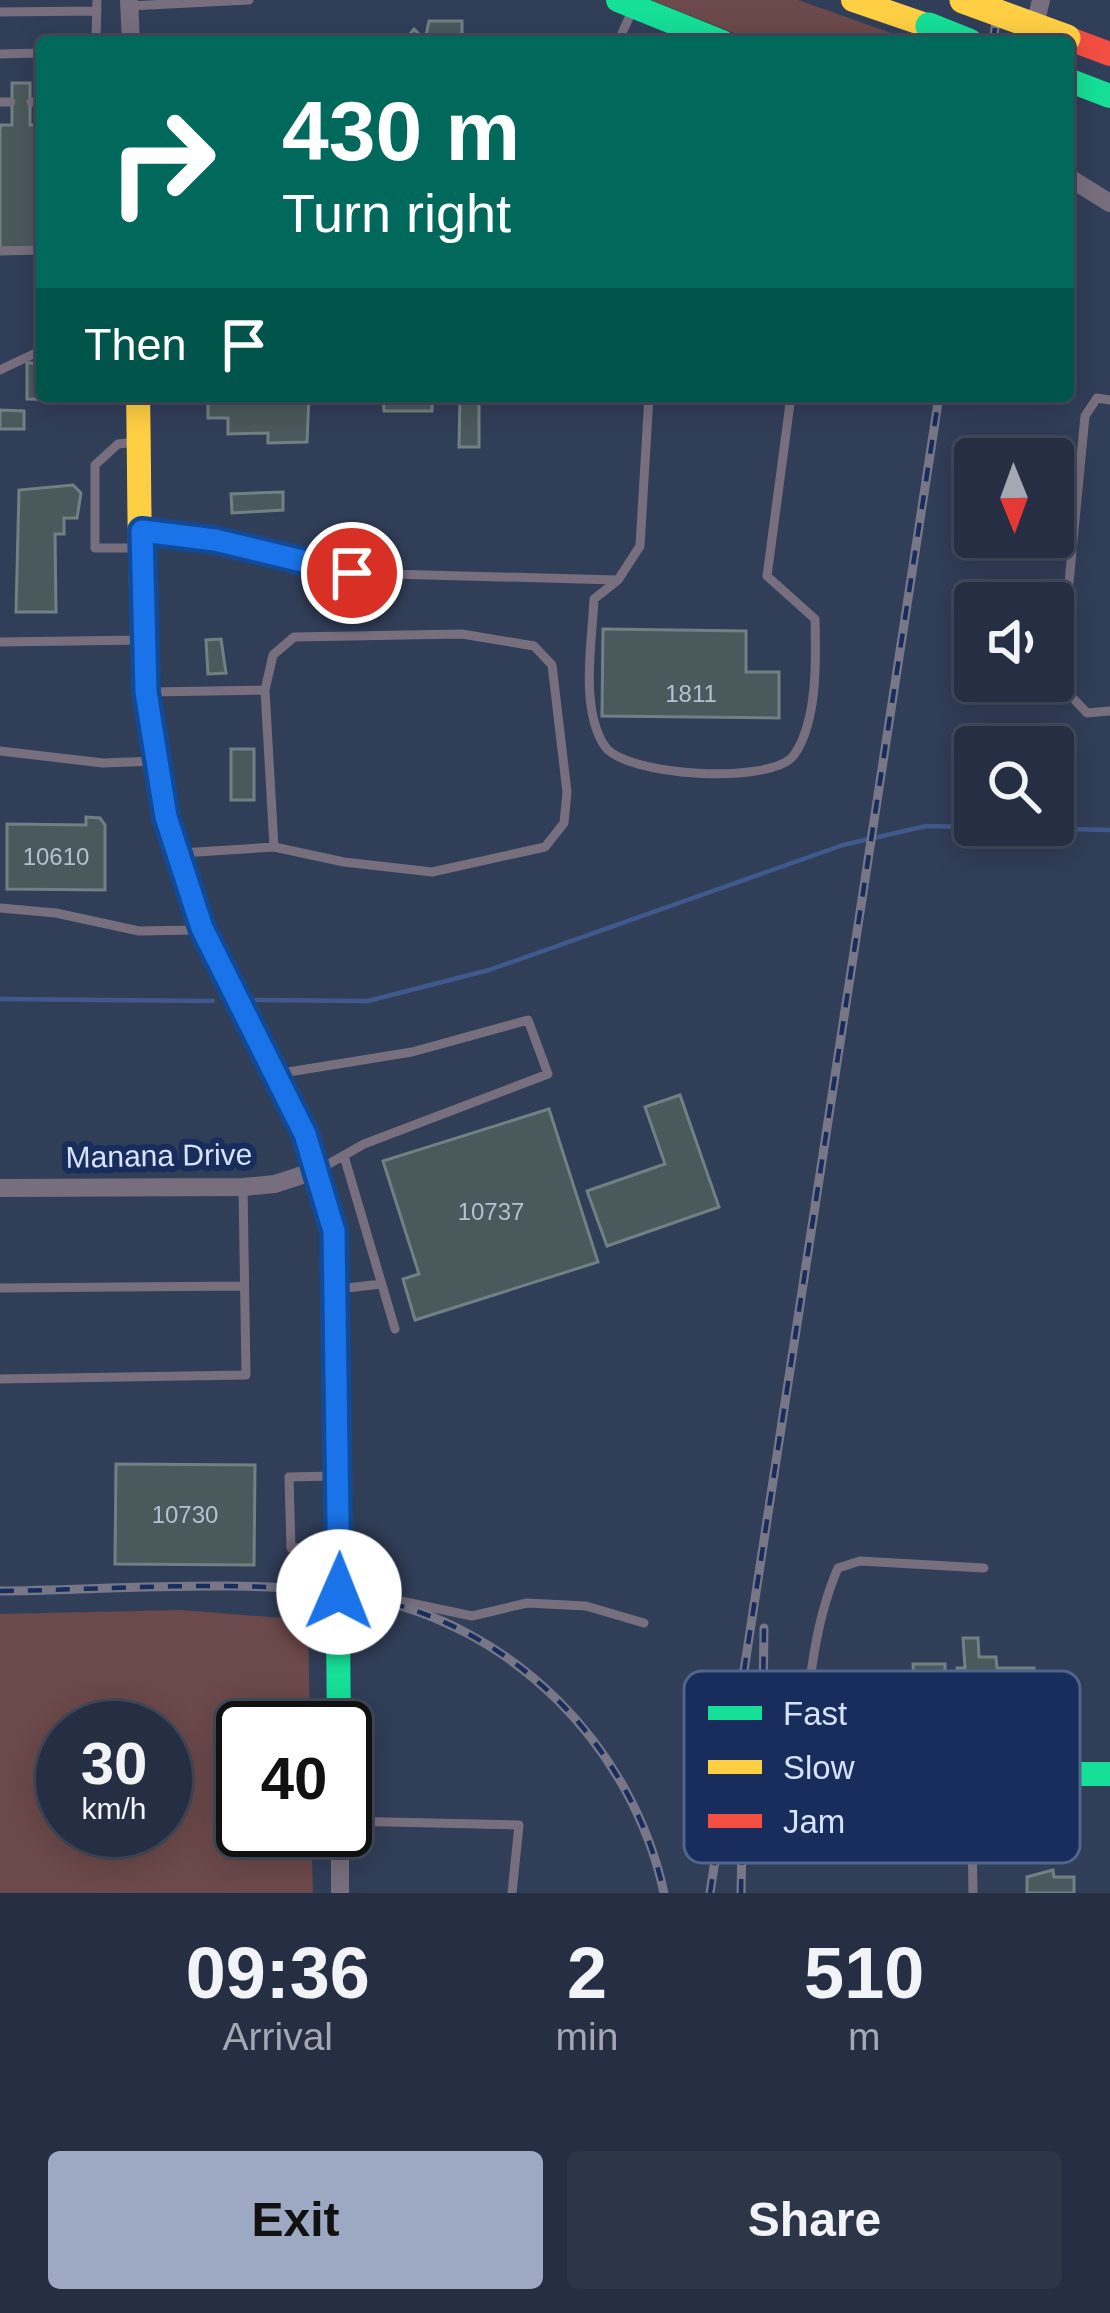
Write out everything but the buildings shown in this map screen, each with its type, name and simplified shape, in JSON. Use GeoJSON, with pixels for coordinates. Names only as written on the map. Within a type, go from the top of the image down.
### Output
{"type":"FeatureCollection","features":[{"type":"Feature","properties":{"kind":"street"},"geometry":{"type":"LineString","coordinates":[[853,0],[952,36]]}},
{"type":"Feature","properties":{"kind":"street"},"geometry":{"type":"LineString","coordinates":[[964,0],[1062,36]]}},
{"type":"Feature","properties":{"kind":"street"},"geometry":{"type":"LineString","coordinates":[[968,36],[974,0]]}},
{"type":"Feature","properties":{"kind":"street"},"geometry":{"type":"LineString","coordinates":[[1032,36],[1041,0]]}},
{"type":"Feature","properties":{"kind":"street"},"geometry":{"type":"LineString","coordinates":[[129,3],[131,36]]}},
{"type":"Feature","properties":{"kind":"street"},"geometry":{"type":"LineString","coordinates":[[626,3],[707,36]]}},
{"type":"Feature","properties":{"kind":"street"},"geometry":{"type":"LineString","coordinates":[[1074,41],[1110,54]]}},
{"type":"Feature","properties":{"kind":"street"},"geometry":{"type":"LineString","coordinates":[[1074,82],[1110,96]]}},
{"type":"Feature","properties":{"kind":"street"},"geometry":{"type":"LineString","coordinates":[[1074,181],[1110,203]]}},
{"type":"Feature","properties":{"kind":"street"},"geometry":{"type":"LineString","coordinates":[[138,402],[146,692],[177,854],[202,928],[276,1075],[317,1171],[334,1231],[339,1701]]}},
{"type":"Feature","properties":{"kind":"street","name":"Manana Drive"},"geometry":{"type":"LineString","coordinates":[[0,1187],[243,1186],[275,1184],[317,1171]]}},
{"type":"Feature","properties":{"kind":"street"},"geometry":{"type":"LineString","coordinates":[[340,1857],[340,1893]]}},
{"type":"Feature","properties":{"kind":"lane"},"geometry":{"type":"LineString","coordinates":[[129,3],[250,0]]}},
{"type":"Feature","properties":{"kind":"lane"},"geometry":{"type":"LineString","coordinates":[[619,36],[626,3]]}},
{"type":"Feature","properties":{"kind":"lane"},"geometry":{"type":"LineString","coordinates":[[0,12],[97,5],[96,36]]}},
{"type":"Feature","properties":{"kind":"lane"},"geometry":{"type":"LineString","coordinates":[[0,54],[36,53]]}},
{"type":"Feature","properties":{"kind":"lane"},"geometry":{"type":"LineString","coordinates":[[0,251],[36,250]]}},
{"type":"Feature","properties":{"kind":"lane"},"geometry":{"type":"LineString","coordinates":[[0,370],[36,353]]}},
{"type":"Feature","properties":{"kind":"lane"},"geometry":{"type":"LineString","coordinates":[[1110,400],[1097,398],[1085,416],[1068,593],[1072,698],[1087,712],[1110,711]]}},
{"type":"Feature","properties":{"kind":"lane"},"geometry":{"type":"LineString","coordinates":[[649,402],[640,546],[618,580],[594,599],[595,728],[606,750],[632,767],[767,772],[794,758],[809,702],[815,619],[767,576],[789,402]]}},
{"type":"Feature","properties":{"kind":"lane"},"geometry":{"type":"LineString","coordinates":[[139,442],[118,444],[95,465],[95,548],[142,540],[215,540],[352,573],[618,580]]}},
{"type":"Feature","properties":{"kind":"lane"},"geometry":{"type":"LineString","coordinates":[[177,854],[274,847],[344,862],[432,872],[545,847],[564,823],[567,792],[552,665],[535,646],[462,634],[294,637],[273,655],[265,690],[274,847]]}},
{"type":"Feature","properties":{"kind":"lane"},"geometry":{"type":"LineString","coordinates":[[0,642],[143,640]]}},
{"type":"Feature","properties":{"kind":"lane"},"geometry":{"type":"LineString","coordinates":[[146,692],[265,690]]}},
{"type":"Feature","properties":{"kind":"lane"},"geometry":{"type":"LineString","coordinates":[[0,751],[104,763],[156,760]]}},
{"type":"Feature","properties":{"kind":"lane"},"geometry":{"type":"LineString","coordinates":[[0,908],[84,917],[139,931],[179,934],[202,928]]}},
{"type":"Feature","properties":{"kind":"lane"},"geometry":{"type":"LineString","coordinates":[[276,1075],[412,1052],[527,1020],[548,1074],[364,1144],[317,1171]]}},
{"type":"Feature","properties":{"kind":"lane"},"geometry":{"type":"LineString","coordinates":[[344,1156],[395,1329]]}},
{"type":"Feature","properties":{"kind":"lane"},"geometry":{"type":"LineString","coordinates":[[0,1379],[246,1375],[243,1186]]}},
{"type":"Feature","properties":{"kind":"lane"},"geometry":{"type":"LineString","coordinates":[[338,1289],[381,1284]]}},
{"type":"Feature","properties":{"kind":"lane"},"geometry":{"type":"LineString","coordinates":[[0,1288],[244,1286]]}},
{"type":"Feature","properties":{"kind":"lane"},"geometry":{"type":"LineString","coordinates":[[339,1476],[290,1477],[291,1548],[340,1546]]}},
{"type":"Feature","properties":{"kind":"lane"},"geometry":{"type":"LineString","coordinates":[[812,1671],[825,1597],[838,1568],[860,1561],[984,1568]]}},
{"type":"Feature","properties":{"kind":"lane"},"geometry":{"type":"LineString","coordinates":[[339,1588],[472,1616],[527,1603],[586,1606],[644,1623]]}},
{"type":"Feature","properties":{"kind":"lane"},"geometry":{"type":"LineString","coordinates":[[372,1822],[519,1825],[512,1893]]}},
{"type":"Feature","properties":{"kind":"lane"},"geometry":{"type":"LineString","coordinates":[[972,1863],[973,1893]]}},
{"type":"Feature","properties":{"kind":"shaded area"},"geometry":{"type":"Polygon","coordinates":[[[651,0],[798,0],[894,34],[894,36],[742,36],[651,0]]]}},
{"type":"Feature","properties":{"kind":"shaded area"},"geometry":{"type":"Polygon","coordinates":[[[181,1610],[308,1620],[310,1701],[216,1701],[216,1857],[312,1857],[313,1893],[0,1893],[0,1614],[181,1610]]]}},
{"type":"Feature","properties":{"kind":"waterway"},"geometry":{"type":"LineString","coordinates":[[255,1000],[368,1001],[489,970],[843,845],[926,826],[1110,830]]}},
{"type":"Feature","properties":{"kind":"waterway"},"geometry":{"type":"LineString","coordinates":[[0,999],[213,1001]]}},
{"type":"Feature","properties":{"kind":"railway"},"geometry":{"type":"LineString","coordinates":[[994,36],[999,0]]}},
{"type":"Feature","properties":{"kind":"railway"},"geometry":{"type":"LineString","coordinates":[[744,1671],[938,402]]}},
{"type":"Feature","properties":{"kind":"railway"},"geometry":{"type":"LineString","coordinates":[[0,1591],[184,1586],[323,1591],[418,1612],[469,1634],[516,1664],[558,1700],[594,1742],[625,1789],[648,1839],[664,1893]]}},
{"type":"Feature","properties":{"kind":"railway"},"geometry":{"type":"LineString","coordinates":[[763,1671],[764,1628]]}},
{"type":"Feature","properties":{"kind":"railway"},"geometry":{"type":"LineString","coordinates":[[710,1893],[715,1863]]}},
{"type":"Feature","properties":{"kind":"railway"},"geometry":{"type":"LineString","coordinates":[[741,1893],[742,1863]]}},
{"type":"Feature","properties":{"kind":"traffic: fast"},"geometry":{"type":"LineString","coordinates":[[618,0],[707,36]]}},
{"type":"Feature","properties":{"kind":"traffic: fast"},"geometry":{"type":"LineString","coordinates":[[929,26],[954,36]]}},
{"type":"Feature","properties":{"kind":"traffic: fast"},"geometry":{"type":"LineString","coordinates":[[1074,82],[1110,96]]}},
{"type":"Feature","properties":{"kind":"traffic: fast"},"geometry":{"type":"LineString","coordinates":[[278,1079],[305,1134],[334,1231],[339,1701]]}},
{"type":"Feature","properties":{"kind":"traffic: fast"},"geometry":{"type":"LineString","coordinates":[[1080,1774],[1110,1774]]}},
{"type":"Feature","properties":{"kind":"traffic: slow"},"geometry":{"type":"LineString","coordinates":[[853,0],[929,26]]}},
{"type":"Feature","properties":{"kind":"traffic: slow"},"geometry":{"type":"LineString","coordinates":[[963,0],[1062,36]]}},
{"type":"Feature","properties":{"kind":"traffic: slow"},"geometry":{"type":"LineString","coordinates":[[138,402],[144,661],[166,818],[200,919],[278,1079]]}},
{"type":"Feature","properties":{"kind":"traffic: jam"},"geometry":{"type":"LineString","coordinates":[[1074,41],[1110,54]]}},
{"type":"Feature","properties":{"kind":"route"},"geometry":{"type":"LineString","coordinates":[[339,1592],[334,1231],[305,1134],[202,928],[166,817],[146,692],[142,531],[215,540],[352,573]]}}]}
